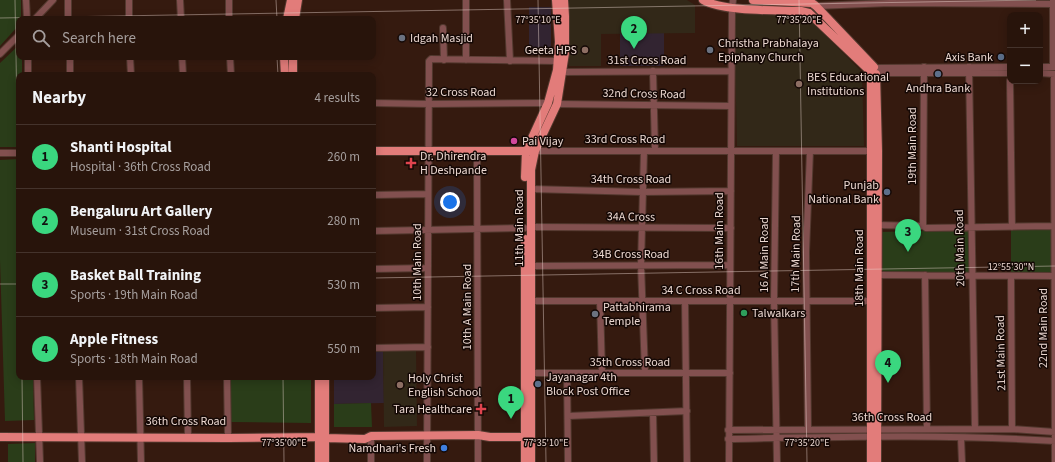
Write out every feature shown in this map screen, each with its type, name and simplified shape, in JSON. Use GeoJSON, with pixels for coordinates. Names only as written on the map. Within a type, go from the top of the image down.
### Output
{"type":"FeatureCollection","features":[{"type":"Feature","properties":{"kind":"main road"},"geometry":{"type":"LineString","coordinates":[[288,16],[291,0]]}},
{"type":"Feature","properties":{"kind":"main road"},"geometry":{"type":"LineString","coordinates":[[295,16],[298,0]]}},
{"type":"Feature","properties":{"kind":"main road","name":"11th Main Road"},"geometry":{"type":"LineString","coordinates":[[531,462],[528,435],[528,227],[530,151],[548,103],[558,61],[559,42],[556,0]]}},
{"type":"Feature","properties":{"kind":"main road","name":"11th Main Road"},"geometry":{"type":"LineString","coordinates":[[525,462],[531,373],[531,266],[528,227],[531,189],[530,151],[557,104],[566,44],[564,0]]}},
{"type":"Feature","properties":{"kind":"main road"},"geometry":{"type":"LineString","coordinates":[[703,0],[711,3],[733,4],[809,13],[874,71]]}},
{"type":"Feature","properties":{"kind":"main road"},"geometry":{"type":"LineString","coordinates":[[753,0],[814,3],[874,71]]}},
{"type":"Feature","properties":{"kind":"main road"},"geometry":{"type":"LineString","coordinates":[[284,60],[285,72]]}},
{"type":"Feature","properties":{"kind":"main road"},"geometry":{"type":"LineString","coordinates":[[292,60],[293,72]]}},
{"type":"Feature","properties":{"kind":"main road","name":"18th Main Road"},"geometry":{"type":"LineString","coordinates":[[874,71],[874,225],[871,301],[874,433],[877,462]]}},
{"type":"Feature","properties":{"kind":"main road","name":"33rd Cross Road"},"geometry":{"type":"LineString","coordinates":[[376,151],[530,151]]}},
{"type":"Feature","properties":{"kind":"main road","name":"18th Main Road"},"geometry":{"type":"LineString","coordinates":[[871,462],[874,433],[878,275],[874,225]]}},
{"type":"Feature","properties":{"kind":"main road"},"geometry":{"type":"LineString","coordinates":[[320,380],[322,435],[325,462]]}},
{"type":"Feature","properties":{"kind":"main road"},"geometry":{"type":"LineString","coordinates":[[319,462],[326,380]]}},
{"type":"Feature","properties":{"kind":"main road","name":"36th Cross Road"},"geometry":{"type":"LineString","coordinates":[[0,432],[81,435],[188,436],[322,435],[365,439],[371,436],[478,435],[490,432],[528,435]]}},
{"type":"Feature","properties":{"kind":"main road","name":"36th Cross Road"},"geometry":{"type":"LineString","coordinates":[[0,437],[39,434]]}},
{"type":"Feature","properties":{"kind":"street"},"geometry":{"type":"LineString","coordinates":[[26,0],[27,16]]}},
{"type":"Feature","properties":{"kind":"street"},"geometry":{"type":"LineString","coordinates":[[38,16],[53,0]]}},
{"type":"Feature","properties":{"kind":"street"},"geometry":{"type":"LineString","coordinates":[[68,0],[68,16]]}},
{"type":"Feature","properties":{"kind":"street"},"geometry":{"type":"LineString","coordinates":[[129,0],[129,16]]}},
{"type":"Feature","properties":{"kind":"street"},"geometry":{"type":"LineString","coordinates":[[180,0],[181,16]]}},
{"type":"Feature","properties":{"kind":"street"},"geometry":{"type":"LineString","coordinates":[[229,0],[229,16]]}},
{"type":"Feature","properties":{"kind":"street"},"geometry":{"type":"LineString","coordinates":[[466,0],[466,60]]}},
{"type":"Feature","properties":{"kind":"street"},"geometry":{"type":"LineString","coordinates":[[507,0],[510,61]]}},
{"type":"Feature","properties":{"kind":"street"},"geometry":{"type":"LineString","coordinates":[[814,3],[1054,3]]}},
{"type":"Feature","properties":{"kind":"street","name":"22nd Main Road"},"geometry":{"type":"LineString","coordinates":[[1054,3],[1055,462]]}},
{"type":"Feature","properties":{"kind":"street","name":"16th Main Road"},"geometry":{"type":"LineString","coordinates":[[729,462],[731,71],[733,4]]}},
{"type":"Feature","properties":{"kind":"street"},"geometry":{"type":"LineString","coordinates":[[443,28],[444,60],[558,61]]}},
{"type":"Feature","properties":{"kind":"street"},"geometry":{"type":"LineString","coordinates":[[0,54],[16,38]]}},
{"type":"Feature","properties":{"kind":"street","name":"10th Main Road"},"geometry":{"type":"LineString","coordinates":[[427,462],[429,62],[431,59],[444,60]]}},
{"type":"Feature","properties":{"kind":"street"},"geometry":{"type":"LineString","coordinates":[[28,60],[28,72]]}},
{"type":"Feature","properties":{"kind":"street"},"geometry":{"type":"LineString","coordinates":[[70,60],[70,72]]}},
{"type":"Feature","properties":{"kind":"street"},"geometry":{"type":"LineString","coordinates":[[130,60],[131,72]]}},
{"type":"Feature","properties":{"kind":"street"},"geometry":{"type":"LineString","coordinates":[[182,60],[182,72]]}},
{"type":"Feature","properties":{"kind":"street"},"geometry":{"type":"LineString","coordinates":[[230,60],[231,72]]}},
{"type":"Feature","properties":{"kind":"street"},"geometry":{"type":"LineString","coordinates":[[874,71],[969,70],[1007,67]]}},
{"type":"Feature","properties":{"kind":"street"},"geometry":{"type":"LineString","coordinates":[[1043,68],[1054,70]]}},
{"type":"Feature","properties":{"kind":"street","name":"19th Main Road"},"geometry":{"type":"LineString","coordinates":[[923,226],[924,70]]}},
{"type":"Feature","properties":{"kind":"street"},"geometry":{"type":"LineString","coordinates":[[969,70],[1007,73]]}},
{"type":"Feature","properties":{"kind":"street","name":"20th Main Road"},"geometry":{"type":"LineString","coordinates":[[969,70],[975,429]]}},
{"type":"Feature","properties":{"kind":"street"},"geometry":{"type":"LineString","coordinates":[[1043,73],[1054,70]]}},
{"type":"Feature","properties":{"kind":"street"},"geometry":{"type":"LineString","coordinates":[[653,71],[655,151]]}},
{"type":"Feature","properties":{"kind":"street","name":"31st Cross Road"},"geometry":{"type":"LineString","coordinates":[[563,72],[731,71]]}},
{"type":"Feature","properties":{"kind":"street"},"geometry":{"type":"LineString","coordinates":[[1010,84],[1012,227]]}},
{"type":"Feature","properties":{"kind":"street","name":"32 Cross Road"},"geometry":{"type":"LineString","coordinates":[[376,102],[429,104],[548,103]]}},
{"type":"Feature","properties":{"kind":"street","name":"32nd Cross Road"},"geometry":{"type":"LineString","coordinates":[[557,104],[731,106]]}},
{"type":"Feature","properties":{"kind":"street","name":"33rd Cross Road"},"geometry":{"type":"LineString","coordinates":[[530,151],[874,151]]}},
{"type":"Feature","properties":{"kind":"street"},"geometry":{"type":"LineString","coordinates":[[644,151],[641,265],[645,373]]}},
{"type":"Feature","properties":{"kind":"street","name":"16 A Main Road"},"geometry":{"type":"LineString","coordinates":[[776,151],[774,301],[777,438]]}},
{"type":"Feature","properties":{"kind":"street","name":"17th Main Road"},"geometry":{"type":"LineString","coordinates":[[808,429],[806,252],[810,151]]}},
{"type":"Feature","properties":{"kind":"street","name":"10th A Main Road"},"geometry":{"type":"LineString","coordinates":[[477,152],[478,462]]}},
{"type":"Feature","properties":{"kind":"street"},"geometry":{"type":"LineString","coordinates":[[0,153],[16,153]]}},
{"type":"Feature","properties":{"kind":"street","name":"34th Cross Road"},"geometry":{"type":"LineString","coordinates":[[531,189],[642,192],[731,191]]}},
{"type":"Feature","properties":{"kind":"street"},"geometry":{"type":"LineString","coordinates":[[376,195],[428,194]]}},
{"type":"Feature","properties":{"kind":"street"},"geometry":{"type":"LineString","coordinates":[[874,225],[923,226],[926,228],[1054,226]]}},
{"type":"Feature","properties":{"kind":"street"},"geometry":{"type":"LineString","coordinates":[[376,231],[528,227]]}},
{"type":"Feature","properties":{"kind":"street","name":"34A Cross"},"geometry":{"type":"LineString","coordinates":[[528,227],[731,228]]}},
{"type":"Feature","properties":{"kind":"street","name":"34B Cross Road"},"geometry":{"type":"LineString","coordinates":[[531,266],[730,264]]}},
{"type":"Feature","properties":{"kind":"street"},"geometry":{"type":"LineString","coordinates":[[376,269],[428,268]]}},
{"type":"Feature","properties":{"kind":"street"},"geometry":{"type":"LineString","coordinates":[[878,275],[1054,276]]}},
{"type":"Feature","properties":{"kind":"street"},"geometry":{"type":"LineString","coordinates":[[925,275],[927,429]]}},
{"type":"Feature","properties":{"kind":"street","name":"21st Main Road"},"geometry":{"type":"LineString","coordinates":[[1011,276],[1012,429]]}},
{"type":"Feature","properties":{"kind":"street","name":"34 C Cross Road"},"geometry":{"type":"LineString","coordinates":[[531,301],[871,301]]}},
{"type":"Feature","properties":{"kind":"street"},"geometry":{"type":"LineString","coordinates":[[600,301],[602,373]]}},
{"type":"Feature","properties":{"kind":"street"},"geometry":{"type":"LineString","coordinates":[[685,301],[687,462]]}},
{"type":"Feature","properties":{"kind":"street"},"geometry":{"type":"LineString","coordinates":[[376,308],[428,307]]}},
{"type":"Feature","properties":{"kind":"street"},"geometry":{"type":"LineString","coordinates":[[376,348],[428,347]]}},
{"type":"Feature","properties":{"kind":"street","name":"35th Cross Road"},"geometry":{"type":"LineString","coordinates":[[531,373],[730,373]]}},
{"type":"Feature","properties":{"kind":"street"},"geometry":{"type":"LineString","coordinates":[[567,373],[568,462]]}},
{"type":"Feature","properties":{"kind":"street"},"geometry":{"type":"LineString","coordinates":[[37,380],[40,462]]}},
{"type":"Feature","properties":{"kind":"street"},"geometry":{"type":"LineString","coordinates":[[79,380],[82,462]]}},
{"type":"Feature","properties":{"kind":"street"},"geometry":{"type":"LineString","coordinates":[[139,380],[141,462]]}},
{"type":"Feature","properties":{"kind":"street"},"geometry":{"type":"LineString","coordinates":[[187,380],[188,436]]}},
{"type":"Feature","properties":{"kind":"street"},"geometry":{"type":"LineString","coordinates":[[227,380],[228,436]]}},
{"type":"Feature","properties":{"kind":"street"},"geometry":{"type":"LineString","coordinates":[[568,416],[687,411]]}},
{"type":"Feature","properties":{"kind":"street"},"geometry":{"type":"LineString","coordinates":[[653,412],[654,462]]}},
{"type":"Feature","properties":{"kind":"street","name":"36th Cross Road"},"geometry":{"type":"LineString","coordinates":[[728,430],[808,429],[961,438],[1013,438],[1055,441]]}},
{"type":"Feature","properties":{"kind":"street","name":"36th Cross Road"},"geometry":{"type":"LineString","coordinates":[[728,439],[777,438],[927,429],[1012,429],[1055,432]]}},
{"type":"Feature","properties":{"kind":"street"},"geometry":{"type":"LineString","coordinates":[[371,436],[371,462]]}},
{"type":"Feature","properties":{"kind":"street"},"geometry":{"type":"LineString","coordinates":[[777,438],[777,462]]}},
{"type":"Feature","properties":{"kind":"street"},"geometry":{"type":"LineString","coordinates":[[961,438],[962,462]]}},
{"type":"Feature","properties":{"kind":"shaded area"},"geometry":{"type":"Polygon","coordinates":[[[567,0],[687,0],[695,5],[695,33],[601,34],[601,66],[569,66],[569,16],[567,0]]]}},
{"type":"Feature","properties":{"kind":"shaded area"},"geometry":{"type":"Polygon","coordinates":[[[529,7],[551,7],[551,54],[529,55],[529,7]]]}},
{"type":"Feature","properties":{"kind":"shaded area","name":"BES Educational Institutions"},"geometry":{"type":"Polygon","coordinates":[[[734,11],[786,12],[809,19],[862,72],[864,146],[737,146],[734,11]]]}},
{"type":"Feature","properties":{"kind":"shaded area"},"geometry":{"type":"Polygon","coordinates":[[[620,33],[664,33],[664,66],[620,66],[620,33]]]}},
{"type":"Feature","properties":{"kind":"shaded area"},"geometry":{"type":"Polygon","coordinates":[[[416,350],[417,426],[384,427],[383,351],[416,350]]]}},
{"type":"Feature","properties":{"kind":"shaded area"},"geometry":{"type":"Polygon","coordinates":[[[376,351],[383,351],[384,403],[334,404],[334,380],[376,380],[376,351]]]}},
{"type":"Feature","properties":{"kind":"green space"},"geometry":{"type":"Polygon","coordinates":[[[0,0],[21,0],[21,16],[16,16],[16,28],[0,46],[0,0]]]}},
{"type":"Feature","properties":{"kind":"green space"},"geometry":{"type":"Polygon","coordinates":[[[16,48],[16,60],[22,60],[22,72],[16,72],[16,147],[0,147],[0,63],[16,48]]]}},
{"type":"Feature","properties":{"kind":"green space"},"geometry":{"type":"Polygon","coordinates":[[[16,159],[16,380],[33,380],[34,420],[5,421],[0,260],[0,160],[16,159]]]}},
{"type":"Feature","properties":{"kind":"green space"},"geometry":{"type":"Polygon","coordinates":[[[1051,229],[1052,273],[1011,273],[1011,230],[1051,229]]]}},
{"type":"Feature","properties":{"kind":"green space"},"geometry":{"type":"Polygon","coordinates":[[[969,230],[969,272],[878,272],[878,232],[969,230]]]}},
{"type":"Feature","properties":{"kind":"green space"},"geometry":{"type":"Polygon","coordinates":[[[231,380],[311,380],[311,423],[231,422],[231,380]]]}},
{"type":"Feature","properties":{"kind":"green space"},"geometry":{"type":"Polygon","coordinates":[[[371,403],[372,427],[334,427],[334,404],[371,403]]]}},
{"type":"Feature","properties":{"kind":"green space"},"geometry":{"type":"Polygon","coordinates":[[[35,443],[35,462],[8,462],[8,444],[35,443]]]}},
{"type":"Feature","properties":{"kind":"place","name":"Idgah Masjid"},"geometry":{"type":"Point","coordinates":[402,38]}},
{"type":"Feature","properties":{"kind":"place","name":"Bengaluru Art Gallery"},"geometry":{"type":"Point","coordinates":[634,49]}},
{"type":"Feature","properties":{"kind":"place","name":"Geeta HPS"},"geometry":{"type":"Point","coordinates":[585,50]}},
{"type":"Feature","properties":{"kind":"place","name":"Christha Prabhalaya Epiphany Church"},"geometry":{"type":"Point","coordinates":[710,50]}},
{"type":"Feature","properties":{"kind":"place","name":"Axis Bank"},"geometry":{"type":"Point","coordinates":[1001,57]}},
{"type":"Feature","properties":{"kind":"place","name":"Andhra Bank"},"geometry":{"type":"Point","coordinates":[938,74]}},
{"type":"Feature","properties":{"kind":"place","name":"BES Educational Institutions"},"geometry":{"type":"Point","coordinates":[799,84]}},
{"type":"Feature","properties":{"kind":"place","name":"Pai Vijay"},"geometry":{"type":"Point","coordinates":[514,141]}},
{"type":"Feature","properties":{"kind":"place","name":"Dr. Dhirendra H Deshpande"},"geometry":{"type":"Point","coordinates":[411,163]}},
{"type":"Feature","properties":{"kind":"place","name":"Punjab National Bank"},"geometry":{"type":"Point","coordinates":[887,192]}},
{"type":"Feature","properties":{"kind":"place","name":"Basket Ball Training"},"geometry":{"type":"Point","coordinates":[908,252]}},
{"type":"Feature","properties":{"kind":"place","name":"Talwalkars"},"geometry":{"type":"Point","coordinates":[744,313]}},
{"type":"Feature","properties":{"kind":"place","name":"Pattabhirama Temple"},"geometry":{"type":"Point","coordinates":[595,314]}},
{"type":"Feature","properties":{"kind":"place","name":"Apple Fitness"},"geometry":{"type":"Point","coordinates":[888,383]}},
{"type":"Feature","properties":{"kind":"place","name":"Jayanagar 4th Block Post Office"},"geometry":{"type":"Point","coordinates":[538,384]}},
{"type":"Feature","properties":{"kind":"place","name":"Holy Christ English School"},"geometry":{"type":"Point","coordinates":[400,385]}},
{"type":"Feature","properties":{"kind":"place","name":"Tara Healthcare"},"geometry":{"type":"Point","coordinates":[481,409]}},
{"type":"Feature","properties":{"kind":"place","name":"Shanti Hospital"},"geometry":{"type":"Point","coordinates":[511,419]}},
{"type":"Feature","properties":{"kind":"place","name":"Namdhari's Fresh"},"geometry":{"type":"Point","coordinates":[444,448]}}]}
